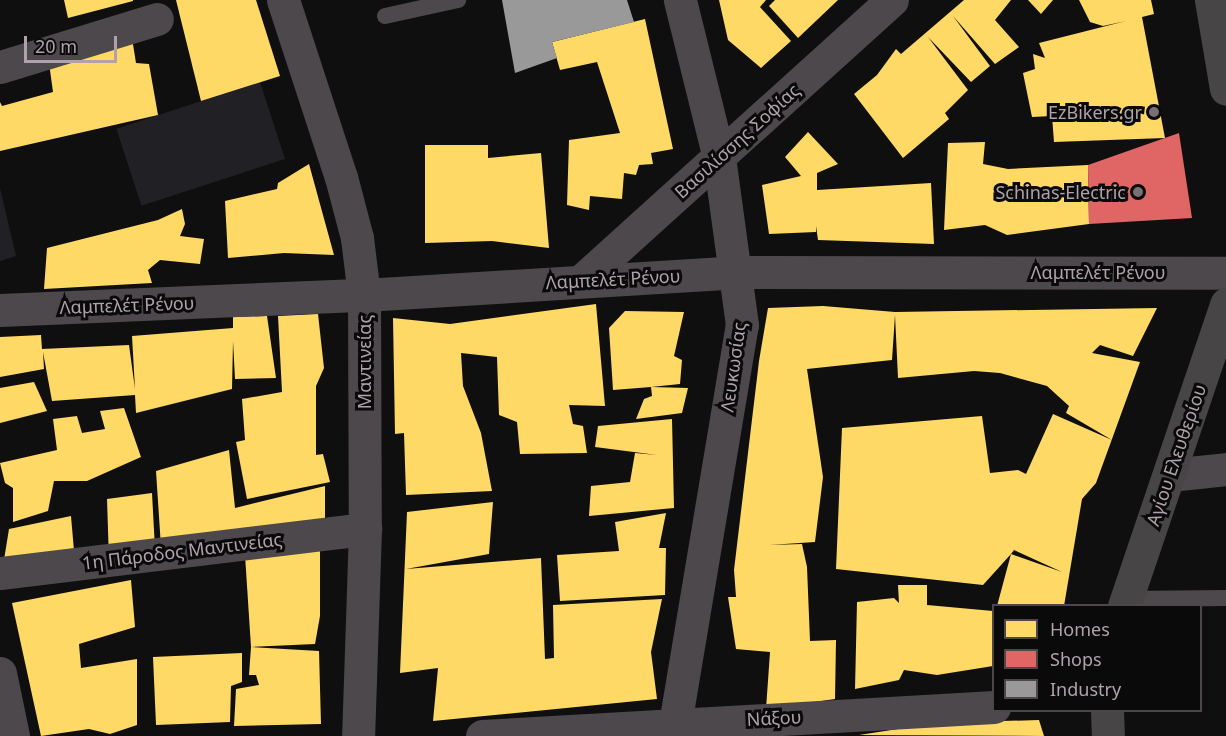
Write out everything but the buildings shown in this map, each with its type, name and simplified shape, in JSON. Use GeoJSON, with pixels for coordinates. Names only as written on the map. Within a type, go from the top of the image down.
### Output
{"type":"FeatureCollection","features":[{"type":"Feature","properties":{"kind":"street","name":"Μαντινείας"},"geometry":{"type":"LineString","coordinates":[[283,0],[341,177],[357,238],[364,295],[365,529],[358,736]]}},
{"type":"Feature","properties":{"kind":"street","name":"Λευκωσίας"},"geometry":{"type":"LineString","coordinates":[[673,729],[742,325],[719,158],[680,0]]}},
{"type":"Feature","properties":{"kind":"street","name":"Βασιλίσσης Σοφίας"},"geometry":{"type":"LineString","coordinates":[[581,281],[892,0]]}},
{"type":"Feature","properties":{"kind":"street"},"geometry":{"type":"LineString","coordinates":[[1211,0],[1226,89]]}},
{"type":"Feature","properties":{"kind":"street"},"geometry":{"type":"LineString","coordinates":[[0,67],[157,19]]}},
{"type":"Feature","properties":{"kind":"street","name":"Λαμπελέτ Ρένου"},"geometry":{"type":"LineString","coordinates":[[0,310],[364,295],[736,272],[1226,273]]}},
{"type":"Feature","properties":{"kind":"street","name":"Αγίου Ελευθερίου"},"geometry":{"type":"LineString","coordinates":[[1125,602],[1170,476],[1226,304]]}},
{"type":"Feature","properties":{"kind":"street"},"geometry":{"type":"LineString","coordinates":[[1170,476],[1226,469]]}},
{"type":"Feature","properties":{"kind":"street","name":"1η Πάροδος Μαντινείας"},"geometry":{"type":"LineString","coordinates":[[0,573],[365,529]]}},
{"type":"Feature","properties":{"kind":"street"},"geometry":{"type":"LineString","coordinates":[[0,673],[13,736]]}},
{"type":"Feature","properties":{"kind":"street","name":"Νάξου"},"geometry":{"type":"LineString","coordinates":[[482,736],[673,729],[992,707]]}},
{"type":"Feature","properties":{"kind":"street"},"geometry":{"type":"LineString","coordinates":[[1107,712],[1108,736]]}},
{"type":"Feature","properties":{"kind":"lane"},"geometry":{"type":"LineString","coordinates":[[386,16],[458,0]]}},
{"type":"Feature","properties":{"kind":"lane"},"geometry":{"type":"LineString","coordinates":[[1125,602],[1226,598]]}},
{"type":"Feature","properties":{"kind":"shaded area"},"geometry":{"type":"Polygon","coordinates":[[[260,82],[285,159],[141,206],[116,129],[260,82]]]}},
{"type":"Feature","properties":{"kind":"shaded area"},"geometry":{"type":"Polygon","coordinates":[[[0,188],[16,256],[0,261],[0,188]]]}},
{"type":"Feature","properties":{"kind":"place","name":"EzBikers.gr"},"geometry":{"type":"Point","coordinates":[1154,112]}},
{"type":"Feature","properties":{"kind":"place","name":"Schinas-Electric"},"geometry":{"type":"Point","coordinates":[1138,192]}}]}
